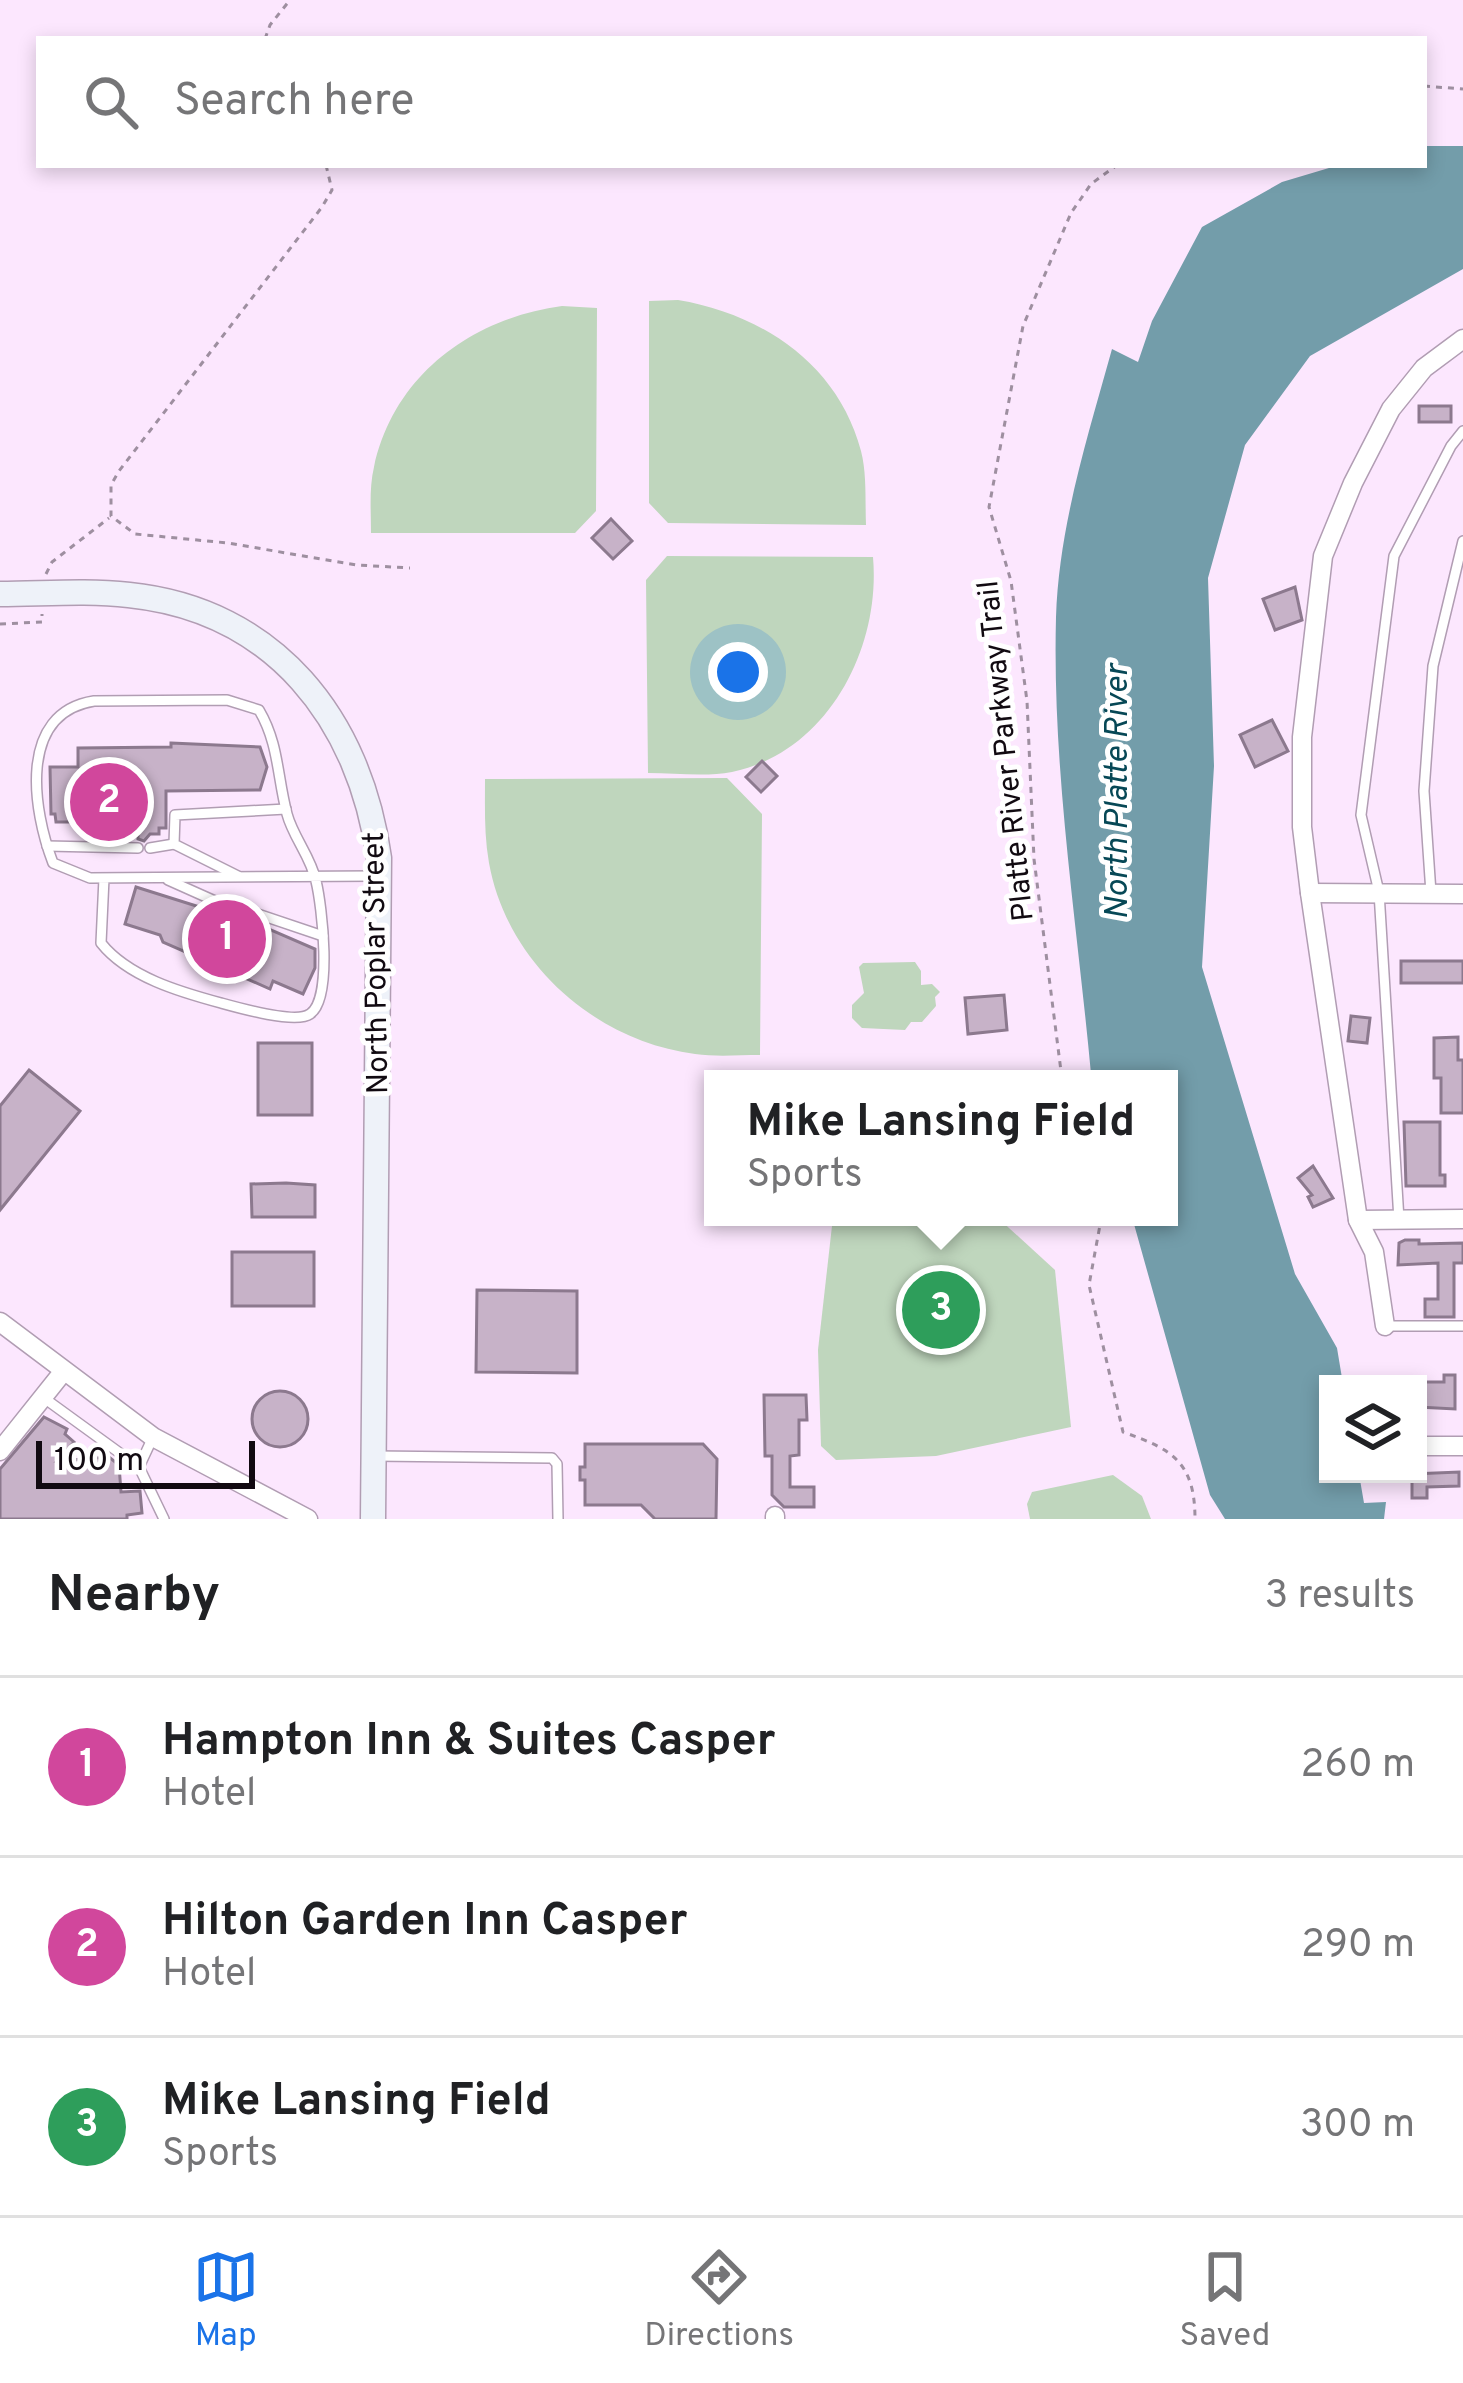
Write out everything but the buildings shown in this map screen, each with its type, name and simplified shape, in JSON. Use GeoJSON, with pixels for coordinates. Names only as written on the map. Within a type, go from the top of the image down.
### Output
{"type":"FeatureCollection","features":[{"type":"Feature","properties":{"kind":"main road","name":"North Poplar Street"},"geometry":{"type":"LineString","coordinates":[[1,598],[129,595],[163,600],[226,622],[279,658],[341,730],[368,797],[379,876],[373,1519]]}},
{"type":"Feature","properties":{"kind":"street"},"geometry":{"type":"LineString","coordinates":[[1385,1326],[1374,1252],[1358,1220],[1310,893],[1302,826],[1302,737],[1323,556],[1391,409],[1424,368],[1463,339]]}},
{"type":"Feature","properties":{"kind":"street"},"geometry":{"type":"LineString","coordinates":[[1310,893],[1463,894]]}},
{"type":"Feature","properties":{"kind":"street"},"geometry":{"type":"LineString","coordinates":[[1358,1220],[1463,1220]]}},
{"type":"Feature","properties":{"kind":"street"},"geometry":{"type":"LineString","coordinates":[[0,1322],[153,1437],[308,1519]]}},
{"type":"Feature","properties":{"kind":"street"},"geometry":{"type":"LineString","coordinates":[[0,1451],[63,1372]]}},
{"type":"Feature","properties":{"kind":"street"},"geometry":{"type":"LineString","coordinates":[[1427,1446],[1463,1445]]}},
{"type":"Feature","properties":{"kind":"lane"},"geometry":{"type":"LineString","coordinates":[[1399,1220],[1378,892],[1361,815],[1394,556],[1463,431]]}},
{"type":"Feature","properties":{"kind":"lane"},"geometry":{"type":"LineString","coordinates":[[1431,893],[1424,791],[1433,666],[1463,541]]}},
{"type":"Feature","properties":{"kind":"lane"},"geometry":{"type":"LineString","coordinates":[[104,878],[101,943],[116,962],[193,995],[254,1012],[304,1017],[314,1012],[320,999],[323,936],[316,877],[286,809],[275,737],[259,710],[227,700],[94,701],[63,713],[38,748],[38,794],[53,862],[90,878],[316,877],[379,876]]}},
{"type":"Feature","properties":{"kind":"lane"},"geometry":{"type":"LineString","coordinates":[[174,844],[175,815],[286,809]]}},
{"type":"Feature","properties":{"kind":"lane"},"geometry":{"type":"LineString","coordinates":[[47,847],[174,844],[241,877]]}},
{"type":"Feature","properties":{"kind":"lane"},"geometry":{"type":"LineString","coordinates":[[163,878],[215,901]]}},
{"type":"Feature","properties":{"kind":"lane"},"geometry":{"type":"LineString","coordinates":[[234,906],[323,936]]}},
{"type":"Feature","properties":{"kind":"lane"},"geometry":{"type":"LineString","coordinates":[[1385,1326],[1463,1326]]}},
{"type":"Feature","properties":{"kind":"lane"},"geometry":{"type":"LineString","coordinates":[[43,1397],[139,1467],[164,1519]]}},
{"type":"Feature","properties":{"kind":"lane"},"geometry":{"type":"LineString","coordinates":[[139,1467],[153,1437]]}},
{"type":"Feature","properties":{"kind":"lane"},"geometry":{"type":"LineString","coordinates":[[374,1456],[553,1458],[558,1519]]}},
{"type":"Feature","properties":{"kind":"path"},"geometry":{"type":"LineString","coordinates":[[266,36],[290,0]]}},
{"type":"Feature","properties":{"kind":"path"},"geometry":{"type":"LineString","coordinates":[[1427,86],[1463,89]]}},
{"type":"Feature","properties":{"kind":"path"},"geometry":{"type":"LineString","coordinates":[[111,516],[111,485],[119,471],[322,207],[332,190],[327,168]]}},
{"type":"Feature","properties":{"kind":"path","name":"Platte River Parkway Trail"},"geometry":{"type":"LineString","coordinates":[[1061,1070],[1034,859],[1022,661],[1011,581],[989,507],[1022,326],[1071,213],[1091,184],[1113,168]]}},
{"type":"Feature","properties":{"kind":"path"},"geometry":{"type":"LineString","coordinates":[[111,516],[135,534],[228,543],[356,565],[410,568]]}},
{"type":"Feature","properties":{"kind":"path"},"geometry":{"type":"LineString","coordinates":[[0,624],[42,622],[43,594],[52,562],[111,516]]}},
{"type":"Feature","properties":{"kind":"path"},"geometry":{"type":"LineString","coordinates":[[1100,1226],[1089,1285],[1123,1432],[1164,1447],[1179,1458],[1195,1519]]}},
{"type":"Feature","properties":{"kind":"green space"},"geometry":{"type":"Polygon","coordinates":[[[678,300],[739,317],[767,331],[815,369],[835,393],[861,451],[866,525],[668,523],[649,503],[649,301],[678,300]]]}},
{"type":"Feature","properties":{"kind":"green space"},"geometry":{"type":"Polygon","coordinates":[[[562,306],[597,308],[596,511],[575,533],[371,533],[372,475],[384,434],[419,378],[442,356],[498,323],[562,306]]]}},
{"type":"Feature","properties":{"kind":"green space"},"geometry":{"type":"Polygon","coordinates":[[[667,556],[873,557],[868,626],[842,691],[796,743],[766,761],[732,772],[648,773],[646,580],[667,556]]]}},
{"type":"Feature","properties":{"kind":"green space"},"geometry":{"type":"Polygon","coordinates":[[[727,778],[762,814],[760,1055],[703,1055],[658,1046],[591,1014],[561,991],[515,933],[499,899],[487,852],[485,779],[727,778]]]}},
{"type":"Feature","properties":{"kind":"green space"},"geometry":{"type":"Polygon","coordinates":[[[915,962],[921,985],[932,984],[940,992],[936,1006],[922,1022],[911,1022],[905,1030],[862,1028],[852,1018],[852,1005],[864,993],[859,967],[863,963],[915,962]]]}},
{"type":"Feature","properties":{"kind":"green space"},"geometry":{"type":"Polygon","coordinates":[[[832,1226],[1007,1226],[1055,1270],[1071,1427],[936,1456],[836,1460],[821,1446],[818,1350],[832,1226]]]}},
{"type":"Feature","properties":{"kind":"green space"},"geometry":{"type":"Polygon","coordinates":[[[1113,1475],[1142,1496],[1151,1519],[1030,1519],[1027,1504],[1032,1492],[1113,1475]]]}},
{"type":"Feature","properties":{"kind":"water","name":"North Platte River"},"geometry":{"type":"Polygon","coordinates":[[[1427,146],[1463,146],[1463,269],[1310,356],[1245,445],[1208,578],[1214,766],[1202,967],[1295,1274],[1337,1348],[1342,1375],[1319,1375],[1319,1483],[1361,1483],[1364,1503],[1386,1502],[1384,1519],[1225,1519],[1210,1495],[1135,1226],[1178,1226],[1178,1070],[1091,1070],[1058,732],[1058,583],[1076,481],[1112,349],[1138,362],[1152,321],[1202,227],[1282,182],[1329,168],[1427,168],[1427,146]]]}},
{"type":"Feature","properties":{"kind":"place","name":"Hilton Garden Inn Casper"},"geometry":{"type":"Point","coordinates":[109,802]}},
{"type":"Feature","properties":{"kind":"place","name":"Hampton Inn & Suites Casper"},"geometry":{"type":"Point","coordinates":[227,939]}},
{"type":"Feature","properties":{"kind":"place","name":"Mike Lansing Field"},"geometry":{"type":"Point","coordinates":[941,1310]}}]}
